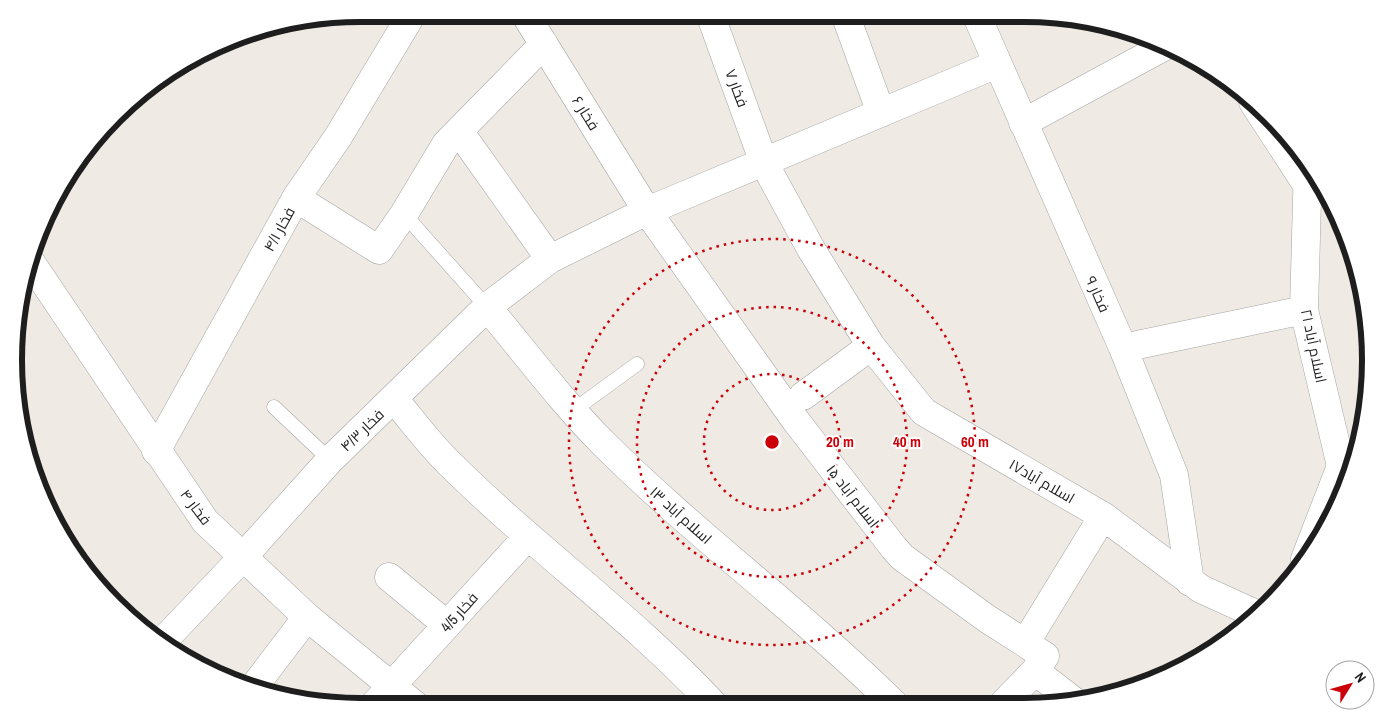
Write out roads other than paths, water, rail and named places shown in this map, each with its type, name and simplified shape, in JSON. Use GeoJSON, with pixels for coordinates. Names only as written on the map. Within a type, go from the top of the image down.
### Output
{"type":"FeatureCollection","features":[{"type":"Feature","properties":{"kind":"street","name":"فخار ۴/۱"},"geometry":{"type":"LineString","coordinates":[[156,451],[296,198],[338,137],[407,22]]}},
{"type":"Feature","properties":{"kind":"street","name":"فخار ۶"},"geometry":{"type":"LineString","coordinates":[[530,22],[647,211]]}},
{"type":"Feature","properties":{"kind":"street","name":"فخار ۷"},"geometry":{"type":"LineString","coordinates":[[713,22],[764,163]]}},
{"type":"Feature","properties":{"kind":"street"},"geometry":{"type":"LineString","coordinates":[[848,22],[881,113]]}},
{"type":"Feature","properties":{"kind":"street","name":"فخار ۹"},"geometry":{"type":"LineString","coordinates":[[980,22],[1123,348],[1174,475],[1190,582]]}},
{"type":"Feature","properties":{"kind":"street"},"geometry":{"type":"LineString","coordinates":[[296,198],[379,250],[404,214],[446,144],[544,44]]}},
{"type":"Feature","properties":{"kind":"street"},"geometry":{"type":"LineString","coordinates":[[1023,123],[1158,50]]}},
{"type":"Feature","properties":{"kind":"street","name":"فخار ۴/۳"},"geometry":{"type":"LineString","coordinates":[[167,637],[242,558],[330,460],[487,307],[550,259],[647,211],[997,64]]}},
{"type":"Feature","properties":{"kind":"street"},"geometry":{"type":"LineString","coordinates":[[459,131],[550,259]]}},
{"type":"Feature","properties":{"kind":"street"},"geometry":{"type":"LineString","coordinates":[[1291,152],[1307,173]]}},
{"type":"Feature","properties":{"kind":"street","name":"اسلام آباد۱۷"},"geometry":{"type":"LineString","coordinates":[[764,163],[811,249],[871,346],[924,412],[1103,516],[1201,589],[1251,612]]}},
{"type":"Feature","properties":{"kind":"street","name":"اسلام آباد ۲۱"},"geometry":{"type":"LineString","coordinates":[[1308,175],[1304,310],[1348,457]]}},
{"type":"Feature","properties":{"kind":"street","name":"اسلام آباد ۱۵"},"geometry":{"type":"LineString","coordinates":[[647,211],[796,421],[902,557],[986,618],[1045,656],[1035,671]]}},
{"type":"Feature","properties":{"kind":"street","name":"فخار ۴"},"geometry":{"type":"LineString","coordinates":[[35,269],[204,522],[307,617],[382,696]]}},
{"type":"Feature","properties":{"kind":"street","name":"اسلام آباد ۱۳"},"geometry":{"type":"LineString","coordinates":[[487,307],[603,442],[678,512],[850,662],[888,698]]}},
{"type":"Feature","properties":{"kind":"street"},"geometry":{"type":"LineString","coordinates":[[1123,348],[1304,310]]}},
{"type":"Feature","properties":{"kind":"street"},"geometry":{"type":"LineString","coordinates":[[803,396],[871,346]]}},
{"type":"Feature","properties":{"kind":"street"},"geometry":{"type":"LineString","coordinates":[[394,399],[447,462],[528,536],[599,596],[707,698]]}},
{"type":"Feature","properties":{"kind":"street"},"geometry":{"type":"LineString","coordinates":[[1026,642],[1103,516]]}},
{"type":"Feature","properties":{"kind":"street","name":"فخار 4/5"},"geometry":{"type":"LineString","coordinates":[[382,696],[528,536]]}},
{"type":"Feature","properties":{"kind":"street"},"geometry":{"type":"LineString","coordinates":[[389,577],[447,625]]}},
{"type":"Feature","properties":{"kind":"street"},"geometry":{"type":"LineString","coordinates":[[258,682],[307,617]]}},
{"type":"Feature","properties":{"kind":"street"},"geometry":{"type":"LineString","coordinates":[[1010,698],[1035,671],[1066,695]]}},
{"type":"Feature","properties":{"kind":"lane"},"geometry":{"type":"LineString","coordinates":[[404,214],[487,307]]}},
{"type":"Feature","properties":{"kind":"lane"},"geometry":{"type":"LineString","coordinates":[[574,410],[637,364]]}},
{"type":"Feature","properties":{"kind":"lane"},"geometry":{"type":"LineString","coordinates":[[274,407],[330,460]]}}]}
